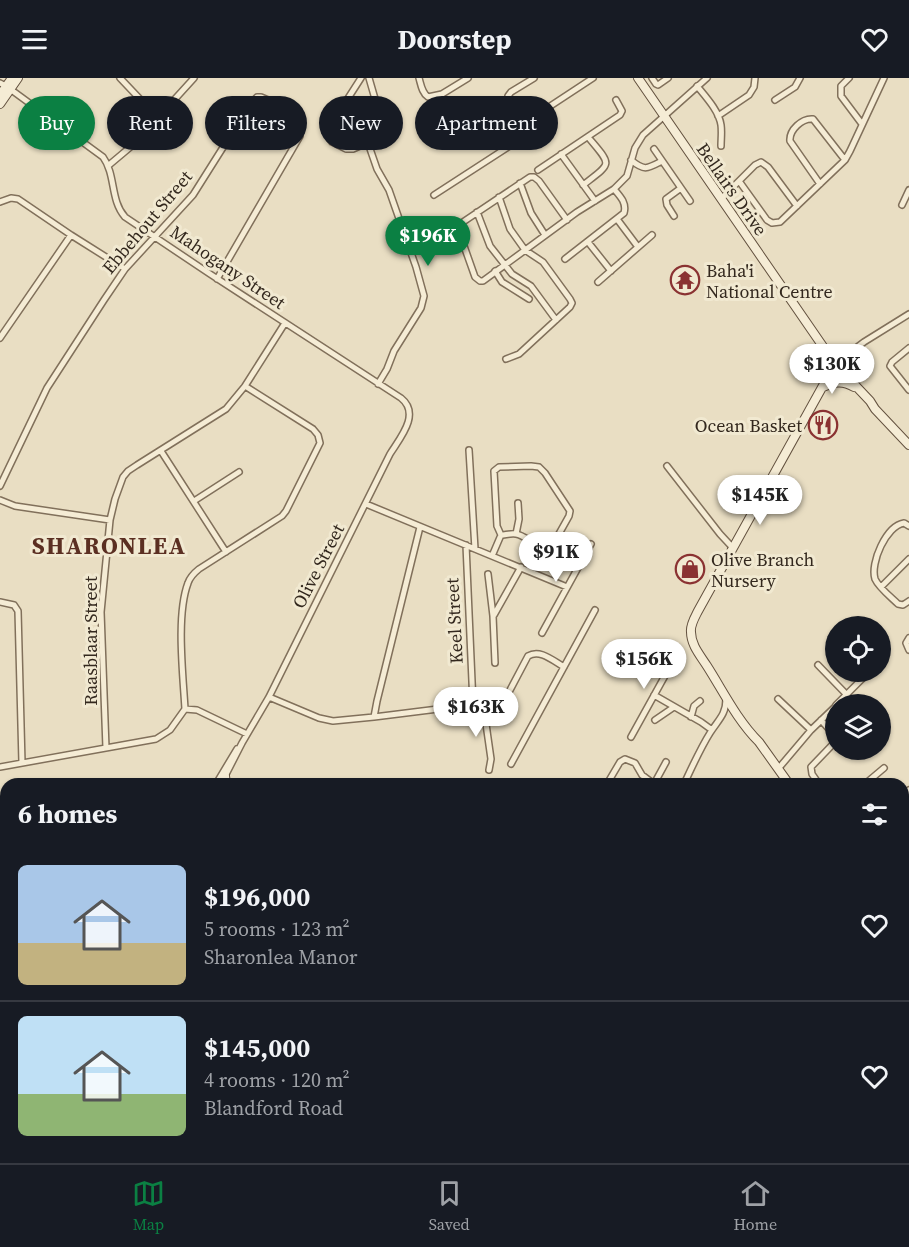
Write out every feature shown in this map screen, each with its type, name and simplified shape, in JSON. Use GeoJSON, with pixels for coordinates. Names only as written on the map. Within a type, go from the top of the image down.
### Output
{"type":"FeatureCollection","features":[{"type":"Feature","properties":{"kind":"street"},"geometry":{"type":"LineString","coordinates":[[0,94],[6,82],[18,78]]}},
{"type":"Feature","properties":{"kind":"street"},"geometry":{"type":"LineString","coordinates":[[120,78],[137,96]]}},
{"type":"Feature","properties":{"kind":"street"},"geometry":{"type":"LineString","coordinates":[[177,96],[194,78]]}},
{"type":"Feature","properties":{"kind":"street"},"geometry":{"type":"LineString","coordinates":[[349,96],[361,78]]}},
{"type":"Feature","properties":{"kind":"street"},"geometry":{"type":"LineString","coordinates":[[369,78],[374,96]]}},
{"type":"Feature","properties":{"kind":"street"},"geometry":{"type":"LineString","coordinates":[[418,78],[422,90],[428,97],[442,94],[468,78]]}},
{"type":"Feature","properties":{"kind":"street"},"geometry":{"type":"LineString","coordinates":[[508,96],[534,78]]}},
{"type":"Feature","properties":{"kind":"street"},"geometry":{"type":"LineString","coordinates":[[558,101],[593,78]]}},
{"type":"Feature","properties":{"kind":"street","name":"Bellairs Drive"},"geometry":{"type":"LineString","coordinates":[[638,78],[835,364],[909,445]]}},
{"type":"Feature","properties":{"kind":"street"},"geometry":{"type":"LineString","coordinates":[[651,78],[658,85],[668,78]]}},
{"type":"Feature","properties":{"kind":"street"},"geometry":{"type":"LineString","coordinates":[[567,220],[538,181],[530,177],[460,224],[458,229],[475,278],[482,281],[614,189],[627,176],[638,141],[706,78]]}},
{"type":"Feature","properties":{"kind":"street"},"geometry":{"type":"LineString","coordinates":[[718,116],[749,95],[754,87],[755,78]]}},
{"type":"Feature","properties":{"kind":"street"},"geometry":{"type":"LineString","coordinates":[[775,100],[795,87],[800,78]]}},
{"type":"Feature","properties":{"kind":"street"},"geometry":{"type":"LineString","coordinates":[[849,78],[841,86],[841,96],[862,124]]}},
{"type":"Feature","properties":{"kind":"street"},"geometry":{"type":"LineString","coordinates":[[739,181],[769,222],[780,222],[845,160],[884,78]]}},
{"type":"Feature","properties":{"kind":"street"},"geometry":{"type":"LineString","coordinates":[[0,104],[6,82]]}},
{"type":"Feature","properties":{"kind":"street"},"geometry":{"type":"LineString","coordinates":[[6,82],[98,152],[109,165],[127,150]]}},
{"type":"Feature","properties":{"kind":"street"},"geometry":{"type":"LineString","coordinates":[[697,87],[718,116],[721,125],[721,146]]}},
{"type":"Feature","properties":{"kind":"street","name":"Ebbehout Street"},"geometry":{"type":"LineString","coordinates":[[0,486],[47,388],[125,269],[193,195],[251,103],[257,97],[261,97],[268,100],[298,128],[300,136],[217,279]]}},
{"type":"Feature","properties":{"kind":"street"},"geometry":{"type":"LineString","coordinates":[[538,170],[621,114],[616,100]]}},
{"type":"Feature","properties":{"kind":"street"},"geometry":{"type":"LineString","coordinates":[[820,184],[790,141],[792,131],[807,118],[813,118],[845,160]]}},
{"type":"Feature","properties":{"kind":"street"},"geometry":{"type":"LineString","coordinates":[[583,185],[605,168],[607,163],[605,157],[588,137]]}},
{"type":"Feature","properties":{"kind":"street"},"geometry":{"type":"LineString","coordinates":[[654,148],[690,201]]}},
{"type":"Feature","properties":{"kind":"street"},"geometry":{"type":"LineString","coordinates":[[370,150],[376,169],[386,185],[396,211],[424,296],[421,308],[394,351],[378,384]]}},
{"type":"Feature","properties":{"kind":"street"},"geometry":{"type":"LineString","coordinates":[[434,195],[505,150]]}},
{"type":"Feature","properties":{"kind":"street"},"geometry":{"type":"LineString","coordinates":[[561,154],[595,201]]}},
{"type":"Feature","properties":{"kind":"street"},"geometry":{"type":"LineString","coordinates":[[631,160],[644,168],[662,161]]}},
{"type":"Feature","properties":{"kind":"street"},"geometry":{"type":"LineString","coordinates":[[721,199],[755,165],[764,163],[797,206]]}},
{"type":"Feature","properties":{"kind":"street","name":"Mahogany Street"},"geometry":{"type":"LineString","coordinates":[[109,165],[115,198],[120,211],[125,216],[217,279],[405,400]]}},
{"type":"Feature","properties":{"kind":"street"},"geometry":{"type":"LineString","coordinates":[[520,183],[531,213],[545,236]]}},
{"type":"Feature","properties":{"kind":"street"},"geometry":{"type":"LineString","coordinates":[[674,216],[666,199],[681,188]]}},
{"type":"Feature","properties":{"kind":"street"},"geometry":{"type":"LineString","coordinates":[[565,259],[624,213],[622,197],[614,189]]}},
{"type":"Feature","properties":{"kind":"street"},"geometry":{"type":"LineString","coordinates":[[902,205],[909,192]]}},
{"type":"Feature","properties":{"kind":"street"},"geometry":{"type":"LineString","coordinates":[[499,197],[510,229],[525,250],[543,262],[570,299],[571,305],[519,354],[506,359]]}},
{"type":"Feature","properties":{"kind":"street"},"geometry":{"type":"LineString","coordinates":[[0,202],[11,198],[18,199],[125,269]]}},
{"type":"Feature","properties":{"kind":"street"},"geometry":{"type":"LineString","coordinates":[[477,212],[490,246],[512,274],[531,286],[556,320]]}},
{"type":"Feature","properties":{"kind":"street"},"geometry":{"type":"LineString","coordinates":[[617,219],[638,247]]}},
{"type":"Feature","properties":{"kind":"street"},"geometry":{"type":"LineString","coordinates":[[0,338],[71,235]]}},
{"type":"Feature","properties":{"kind":"street"},"geometry":{"type":"LineString","coordinates":[[598,282],[652,235]]}},
{"type":"Feature","properties":{"kind":"street"},"geometry":{"type":"LineString","coordinates":[[588,242],[611,271]]}},
{"type":"Feature","properties":{"kind":"street"},"geometry":{"type":"LineString","coordinates":[[495,271],[502,282],[528,299]]}},
{"type":"Feature","properties":{"kind":"street"},"geometry":{"type":"LineString","coordinates":[[785,778],[711,675],[693,643],[691,628],[698,611],[835,364],[864,342],[908,315]]}},
{"type":"Feature","properties":{"kind":"street","name":"Raasblaar Street"},"geometry":{"type":"LineString","coordinates":[[106,748],[101,612],[110,520],[125,474],[226,409],[244,386],[285,323]]}},
{"type":"Feature","properties":{"kind":"street"},"geometry":{"type":"LineString","coordinates":[[909,348],[890,366],[909,390]]}},
{"type":"Feature","properties":{"kind":"street"},"geometry":{"type":"LineString","coordinates":[[822,388],[840,382],[848,383],[860,390]]}},
{"type":"Feature","properties":{"kind":"street"},"geometry":{"type":"LineString","coordinates":[[0,767],[160,738],[170,730],[185,709],[182,621],[186,589],[190,579],[196,572],[282,516],[320,443],[313,429],[244,386]]}},
{"type":"Feature","properties":{"kind":"street","name":"Olive Street"},"geometry":{"type":"LineString","coordinates":[[225,776],[269,697],[410,419],[410,410],[405,400]]}},
{"type":"Feature","properties":{"kind":"street","name":"Bellairs Drive"},"geometry":{"type":"LineString","coordinates":[[870,401],[878,405],[909,437]]}},
{"type":"Feature","properties":{"kind":"street"},"geometry":{"type":"LineString","coordinates":[[469,450],[475,549]]}},
{"type":"Feature","properties":{"kind":"street"},"geometry":{"type":"LineString","coordinates":[[161,451],[226,552]]}},
{"type":"Feature","properties":{"kind":"street"},"geometry":{"type":"LineString","coordinates":[[667,466],[725,541],[733,548]]}},
{"type":"Feature","properties":{"kind":"street"},"geometry":{"type":"LineString","coordinates":[[492,556],[501,535],[497,526],[494,471],[499,467],[539,467],[568,506],[570,514],[555,541],[546,548],[516,534],[501,535]]}},
{"type":"Feature","properties":{"kind":"street"},"geometry":{"type":"LineString","coordinates":[[194,501],[239,472]]}},
{"type":"Feature","properties":{"kind":"street"},"geometry":{"type":"LineString","coordinates":[[0,500],[15,506],[110,520]]}},
{"type":"Feature","properties":{"kind":"street"},"geometry":{"type":"LineString","coordinates":[[516,534],[519,519],[518,503]]}},
{"type":"Feature","properties":{"kind":"street"},"geometry":{"type":"LineString","coordinates":[[366,504],[567,587]]}},
{"type":"Feature","properties":{"kind":"street"},"geometry":{"type":"LineString","coordinates":[[909,526],[904,523],[898,524],[886,536],[881,545],[874,572],[877,582],[898,604],[909,601]]}},
{"type":"Feature","properties":{"kind":"street"},"geometry":{"type":"LineString","coordinates":[[374,717],[420,527]]}},
{"type":"Feature","properties":{"kind":"street"},"geometry":{"type":"LineString","coordinates":[[542,633],[591,544]]}},
{"type":"Feature","properties":{"kind":"street","name":"Keel Street"},"geometry":{"type":"LineString","coordinates":[[466,545],[473,704]]}},
{"type":"Feature","properties":{"kind":"street"},"geometry":{"type":"LineString","coordinates":[[881,587],[909,559]]}},
{"type":"Feature","properties":{"kind":"street"},"geometry":{"type":"LineString","coordinates":[[493,616],[521,567]]}},
{"type":"Feature","properties":{"kind":"street"},"geometry":{"type":"LineString","coordinates":[[488,574],[495,663]]}},
{"type":"Feature","properties":{"kind":"street"},"geometry":{"type":"LineString","coordinates":[[0,602],[10,603],[17,608],[18,615],[22,763]]}},
{"type":"Feature","properties":{"kind":"street"},"geometry":{"type":"LineString","coordinates":[[511,764],[595,610]]}},
{"type":"Feature","properties":{"kind":"street"},"geometry":{"type":"LineString","coordinates":[[908,639],[906,646],[909,650]]}},
{"type":"Feature","properties":{"kind":"street"},"geometry":{"type":"LineString","coordinates":[[485,717],[499,711],[530,654],[540,654],[564,667]]}},
{"type":"Feature","properties":{"kind":"street"},"geometry":{"type":"LineString","coordinates":[[631,736],[677,654]]}},
{"type":"Feature","properties":{"kind":"street"},"geometry":{"type":"LineString","coordinates":[[818,665],[846,694]]}},
{"type":"Feature","properties":{"kind":"street"},"geometry":{"type":"LineString","coordinates":[[708,668],[715,674],[756,734],[759,742]]}},
{"type":"Feature","properties":{"kind":"street"},"geometry":{"type":"LineString","coordinates":[[848,694],[860,682]]}},
{"type":"Feature","properties":{"kind":"street"},"geometry":{"type":"LineString","coordinates":[[654,695],[712,730]]}},
{"type":"Feature","properties":{"kind":"street"},"geometry":{"type":"LineString","coordinates":[[269,697],[326,720],[343,721],[473,704],[480,705],[485,717],[491,759],[489,770]]}},
{"type":"Feature","properties":{"kind":"street"},"geometry":{"type":"LineString","coordinates":[[687,778],[712,730],[720,720],[726,699]]}},
{"type":"Feature","properties":{"kind":"street"},"geometry":{"type":"LineString","coordinates":[[778,699],[811,730]]}},
{"type":"Feature","properties":{"kind":"street"},"geometry":{"type":"LineString","coordinates":[[691,717],[694,706],[700,701]]}},
{"type":"Feature","properties":{"kind":"street"},"geometry":{"type":"LineString","coordinates":[[656,720],[674,707]]}},
{"type":"Feature","properties":{"kind":"street"},"geometry":{"type":"LineString","coordinates":[[185,709],[196,710],[247,734]]}},
{"type":"Feature","properties":{"kind":"street"},"geometry":{"type":"LineString","coordinates":[[720,720],[730,716],[739,717]]}},
{"type":"Feature","properties":{"kind":"street"},"geometry":{"type":"LineString","coordinates":[[778,769],[825,716]]}},
{"type":"Feature","properties":{"kind":"street"},"geometry":{"type":"LineString","coordinates":[[821,720],[825,725]]}},
{"type":"Feature","properties":{"kind":"street","name":"Olive Street"},"geometry":{"type":"LineString","coordinates":[[219,778],[242,743]]}},
{"type":"Feature","properties":{"kind":"street"},"geometry":{"type":"LineString","coordinates":[[815,778],[811,766],[825,751]]}},
{"type":"Feature","properties":{"kind":"street"},"geometry":{"type":"LineString","coordinates":[[611,778],[620,762],[628,759],[638,766],[646,778]]}},
{"type":"Feature","properties":{"kind":"street"},"geometry":{"type":"LineString","coordinates":[[657,778],[666,762]]}},
{"type":"Feature","properties":{"kind":"street"},"geometry":{"type":"LineString","coordinates":[[872,778],[884,768]]}},
{"type":"Feature","properties":{"kind":"place","name":"Baha'i National Centre"},"geometry":{"type":"Point","coordinates":[685,280]}},
{"type":"Feature","properties":{"kind":"place","name":"Ocean Basket"},"geometry":{"type":"Point","coordinates":[823,425]}},
{"type":"Feature","properties":{"kind":"place","name":"Olive Branch Nursery"},"geometry":{"type":"Point","coordinates":[690,569]}},
{"type":"Feature","properties":{"kind":"district","name":"SHARONLEA"},"geometry":{"type":"Point","coordinates":[109,545]}}]}
